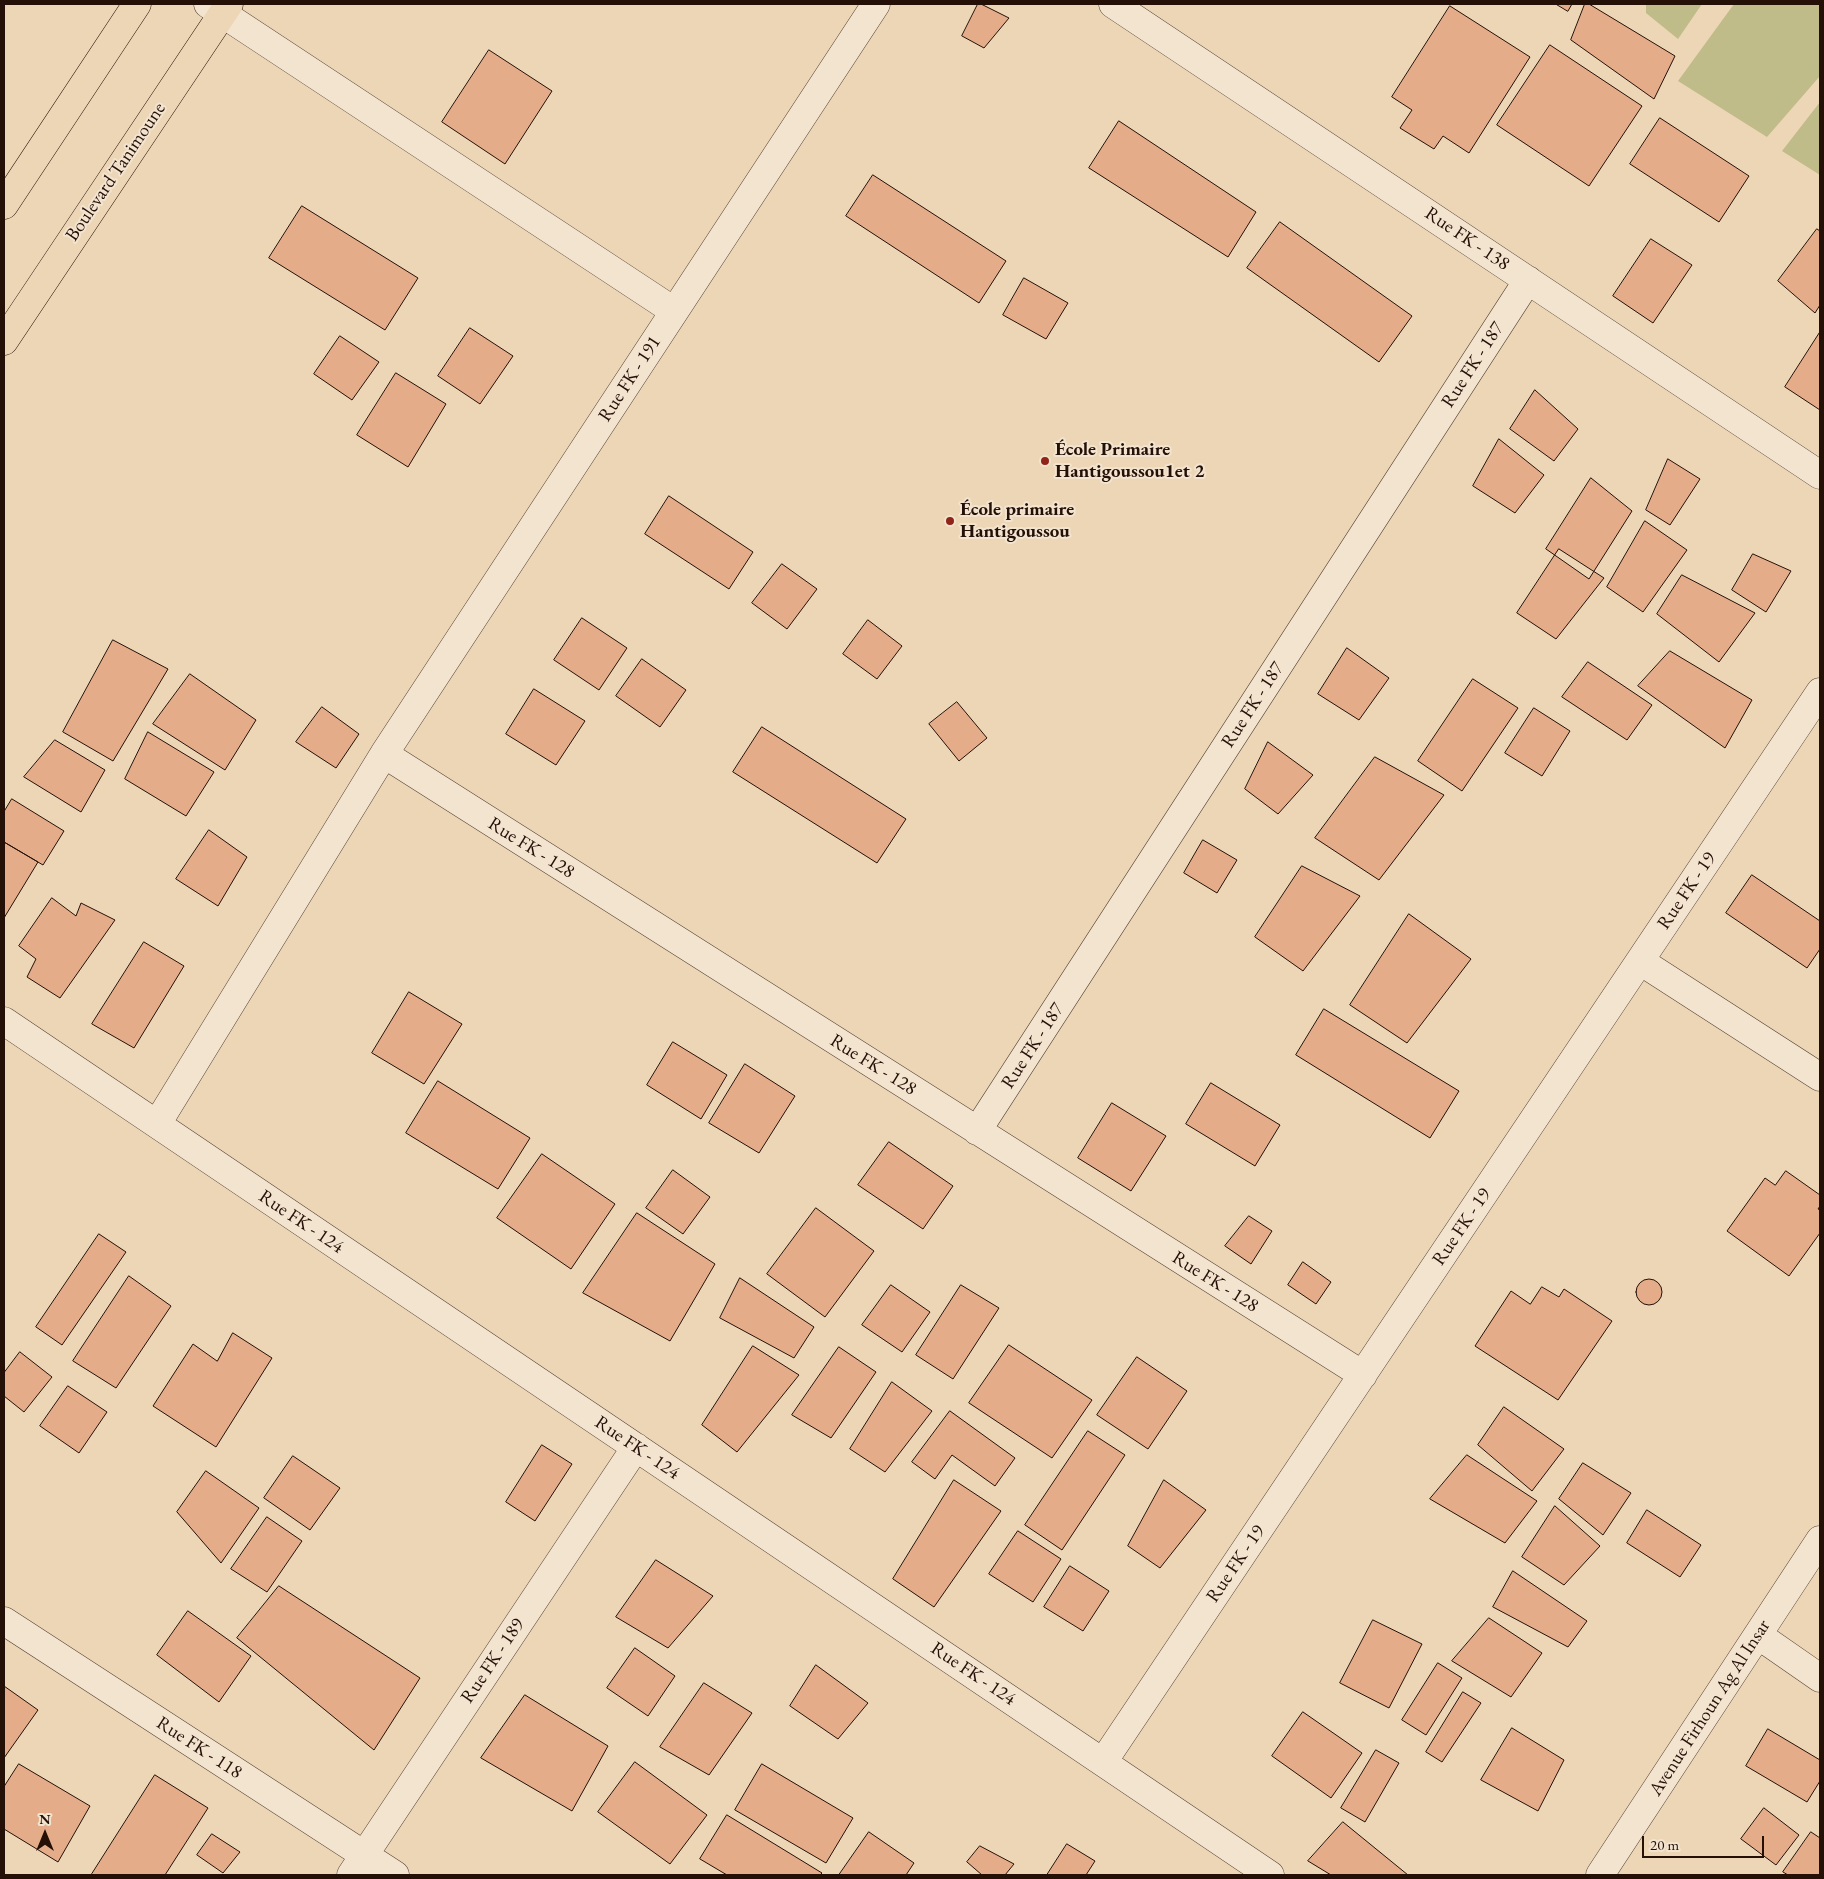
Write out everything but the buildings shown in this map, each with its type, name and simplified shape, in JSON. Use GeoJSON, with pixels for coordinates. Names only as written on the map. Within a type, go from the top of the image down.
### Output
{"type":"FeatureCollection","features":[{"type":"Feature","properties":{"kind":"main road"},"geometry":{"type":"LineString","coordinates":[[4,205],[137,4]]}},
{"type":"Feature","properties":{"kind":"main road","name":"Boulevard Tanimoune"},"geometry":{"type":"LineString","coordinates":[[4,341],[220,7]]}},
{"type":"Feature","properties":{"kind":"street","name":"Rue FK - 191"},"geometry":{"type":"LineString","coordinates":[[156,1124],[384,754],[876,4]]}},
{"type":"Feature","properties":{"kind":"street","name":"Rue FK - 138"},"geometry":{"type":"LineString","coordinates":[[1113,4],[1820,475]]}},
{"type":"Feature","properties":{"kind":"street"},"geometry":{"type":"LineString","coordinates":[[220,7],[674,311]]}},
{"type":"Feature","properties":{"kind":"street","name":"Rue FK - 187"},"geometry":{"type":"LineString","coordinates":[[977,1131],[1528,280]]}},
{"type":"Feature","properties":{"kind":"street","name":"Rue FK - 19"},"geometry":{"type":"LineString","coordinates":[[1103,1762],[1820,692]]}},
{"type":"Feature","properties":{"kind":"street","name":"Rue FK - 128"},"geometry":{"type":"LineString","coordinates":[[384,754],[1363,1375]]}},
{"type":"Feature","properties":{"kind":"street"},"geometry":{"type":"LineString","coordinates":[[1640,961],[1820,1077]]}},
{"type":"Feature","properties":{"kind":"street","name":"Rue FK - 124"},"geometry":{"type":"LineString","coordinates":[[4,1021],[1270,1875]]}},
{"type":"Feature","properties":{"kind":"street","name":"Rue FK - 189"},"geometry":{"type":"LineString","coordinates":[[357,1865],[636,1447]]}},
{"type":"Feature","properties":{"kind":"street","name":"Avenue Firhoun Ag Al Insar"},"geometry":{"type":"LineString","coordinates":[[1600,1875],[1820,1540]]}},
{"type":"Feature","properties":{"kind":"street","name":"Rue FK - 118"},"geometry":{"type":"LineString","coordinates":[[4,1621],[357,1865],[395,1875]]}},
{"type":"Feature","properties":{"kind":"street"},"geometry":{"type":"LineString","coordinates":[[1758,1635],[1820,1678]]}},
{"type":"Feature","properties":{"kind":"shaded area"},"geometry":{"type":"Polygon","coordinates":[[[1646,4],[1702,4],[1678,39],[1646,13],[1646,4]]]}},
{"type":"Feature","properties":{"kind":"shaded area"},"geometry":{"type":"Polygon","coordinates":[[[1734,4],[1820,4],[1820,76],[1767,137],[1678,81],[1734,4]]]}},
{"type":"Feature","properties":{"kind":"shaded area"},"geometry":{"type":"Polygon","coordinates":[[[1820,102],[1820,175],[1782,151],[1820,102]]]}},
{"type":"Feature","properties":{"kind":"place","name":"École Primaire Hantigoussou1et 2"},"geometry":{"type":"Point","coordinates":[1045,461]}},
{"type":"Feature","properties":{"kind":"place","name":"École primaire Hantigoussou"},"geometry":{"type":"Point","coordinates":[950,521]}}]}
